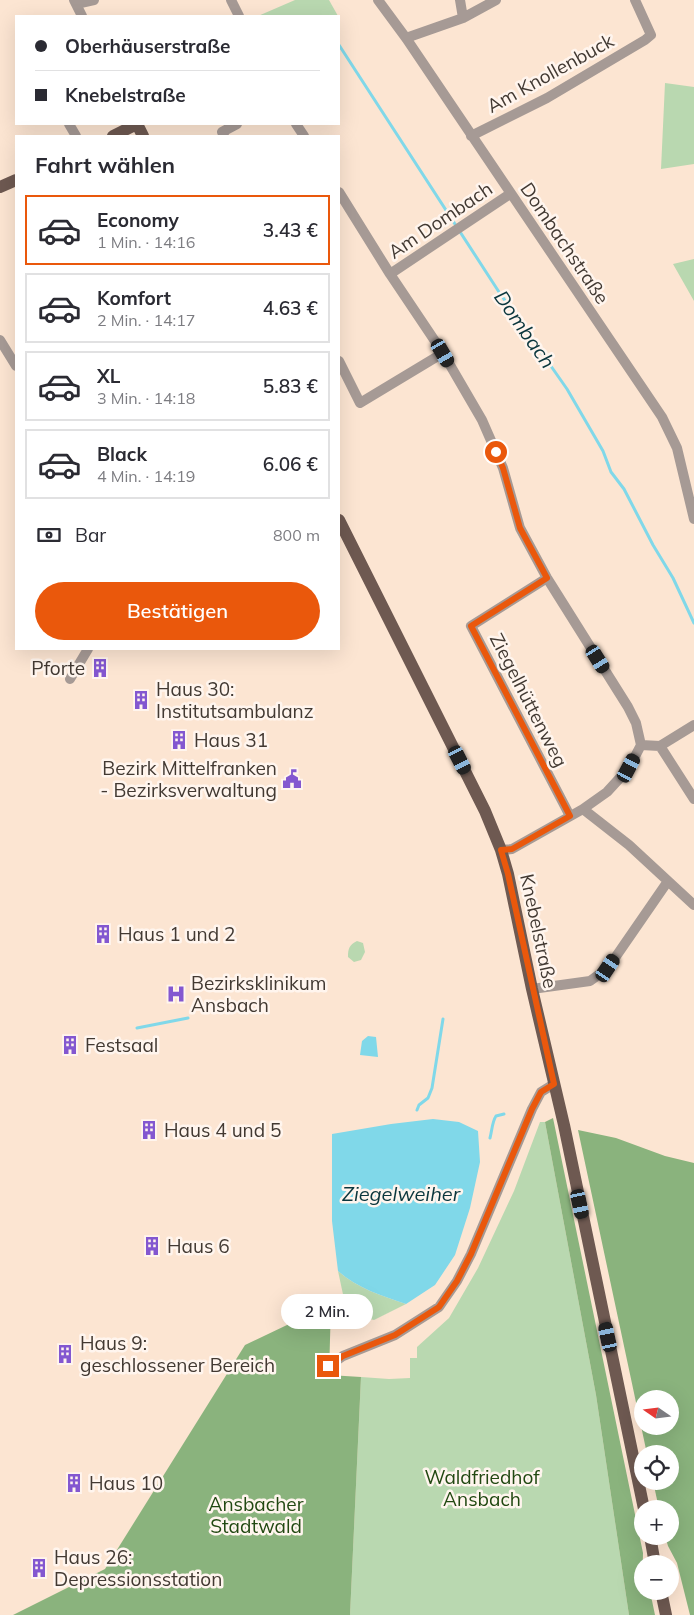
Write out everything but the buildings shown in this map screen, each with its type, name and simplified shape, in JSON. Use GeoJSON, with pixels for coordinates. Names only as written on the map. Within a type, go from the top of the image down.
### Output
{"type":"FeatureCollection","features":[{"type":"Feature","properties":{"kind":"main road"},"geometry":{"type":"LineString","coordinates":[[115,135],[135,125]]}},
{"type":"Feature","properties":{"kind":"main road"},"geometry":{"type":"LineString","coordinates":[[0,187],[15,180]]}},
{"type":"Feature","properties":{"kind":"main road","name":"Knebelstraße"},"geometry":{"type":"LineString","coordinates":[[340,522],[486,811],[501,850],[510,882],[532,989],[569,1146],[642,1500]]}},
{"type":"Feature","properties":{"kind":"main road"},"geometry":{"type":"LineString","coordinates":[[663,1600],[666,1615]]}},
{"type":"Feature","properties":{"kind":"street"},"geometry":{"type":"LineString","coordinates":[[82,15],[75,2],[94,0]]}},
{"type":"Feature","properties":{"kind":"street"},"geometry":{"type":"LineString","coordinates":[[231,0],[238,15]]}},
{"type":"Feature","properties":{"kind":"street","name":"Dombachstraße"},"geometry":{"type":"LineString","coordinates":[[378,0],[406,38],[662,417],[677,448],[694,519]]}},
{"type":"Feature","properties":{"kind":"street"},"geometry":{"type":"LineString","coordinates":[[460,0],[463,18]]}},
{"type":"Feature","properties":{"kind":"street"},"geometry":{"type":"LineString","coordinates":[[406,38],[463,18],[496,0]]}},
{"type":"Feature","properties":{"kind":"street","name":"Am Knollenbuck"},"geometry":{"type":"LineString","coordinates":[[471,136],[547,98],[645,40],[651,35],[637,1]]}},
{"type":"Feature","properties":{"kind":"street"},"geometry":{"type":"LineString","coordinates":[[224,135],[222,132],[235,125]]}},
{"type":"Feature","properties":{"kind":"street"},"geometry":{"type":"LineString","coordinates":[[340,194],[390,274],[443,353],[482,420],[503,468],[520,528],[547,578],[628,707],[636,723],[641,745],[629,768],[607,792],[583,809],[512,849],[501,850]]}},
{"type":"Feature","properties":{"kind":"street","name":"Am Dombach"},"geometry":{"type":"LineString","coordinates":[[390,274],[510,194]]}},
{"type":"Feature","properties":{"kind":"street"},"geometry":{"type":"LineString","coordinates":[[0,340],[15,364]]}},
{"type":"Feature","properties":{"kind":"street"},"geometry":{"type":"LineString","coordinates":[[340,363],[360,403],[443,353]]}},
{"type":"Feature","properties":{"kind":"street","name":"Ziegelhüttenweg"},"geometry":{"type":"LineString","coordinates":[[547,578],[471,626],[570,816]]}},
{"type":"Feature","properties":{"kind":"street"},"geometry":{"type":"LineString","coordinates":[[70,679],[87,650]]}},
{"type":"Feature","properties":{"kind":"street"},"geometry":{"type":"LineString","coordinates":[[641,745],[660,746],[694,725]]}},
{"type":"Feature","properties":{"kind":"street"},"geometry":{"type":"LineString","coordinates":[[660,746],[694,799]]}},
{"type":"Feature","properties":{"kind":"street"},"geometry":{"type":"LineString","coordinates":[[583,809],[629,845],[694,905]]}},
{"type":"Feature","properties":{"kind":"street"},"geometry":{"type":"LineString","coordinates":[[532,989],[590,981],[608,968],[668,881]]}},
{"type":"Feature","properties":{"kind":"street"},"geometry":{"type":"LineString","coordinates":[[328,1366],[343,1356],[395,1335],[439,1307],[457,1281],[471,1254],[532,1109],[541,1092],[554,1084]]}},
{"type":"Feature","properties":{"kind":"green space"},"geometry":{"type":"Polygon","coordinates":[[[295,0],[329,0],[337,15],[260,15],[295,0]]]}},
{"type":"Feature","properties":{"kind":"green space"},"geometry":{"type":"Polygon","coordinates":[[[665,83],[694,87],[694,164],[661,169],[665,83]]]}},
{"type":"Feature","properties":{"kind":"green space"},"geometry":{"type":"Polygon","coordinates":[[[694,259],[694,301],[673,264],[694,259]]]}},
{"type":"Feature","properties":{"kind":"green space"},"geometry":{"type":"Polygon","coordinates":[[[357,941],[363,943],[365,952],[361,960],[354,962],[348,957],[348,952],[349,948],[357,941]]]}},
{"type":"Feature","properties":{"kind":"green space"},"geometry":{"type":"Polygon","coordinates":[[[553,1118],[634,1510],[634,1545],[641,1545],[643,1553],[643,1555],[634,1555],[634,1600],[652,1600],[655,1615],[629,1615],[596,1395],[545,1122],[553,1118]]]}},
{"type":"Feature","properties":{"kind":"green space","name":"Waldfriedhof Ansbach"},"geometry":{"type":"Polygon","coordinates":[[[540,1122],[545,1122],[596,1395],[629,1615],[350,1615],[361,1377],[410,1378],[410,1358],[417,1358],[417,1347],[449,1318],[478,1268],[514,1191],[540,1122]]]}},
{"type":"Feature","properties":{"kind":"green space"},"geometry":{"type":"Polygon","coordinates":[[[578,1130],[616,1138],[665,1156],[694,1163],[694,1615],[690,1615],[679,1571],[679,1555],[673,1555],[668,1545],[679,1545],[679,1500],[657,1500],[655,1490],[679,1490],[679,1445],[645,1445],[643,1435],[679,1435],[679,1390],[634,1390],[634,1393],[578,1130]]]}},
{"type":"Feature","properties":{"kind":"green space"},"geometry":{"type":"Polygon","coordinates":[[[338,1271],[362,1287],[406,1304],[374,1320],[347,1313],[338,1271]]]}},
{"type":"Feature","properties":{"kind":"green space","name":"Ansbacher Stadtwald"},"geometry":{"type":"Polygon","coordinates":[[[331,1304],[329,1375],[361,1377],[350,1615],[13,1615],[105,1569],[245,1345],[331,1304]]]}},
{"type":"Feature","properties":{"kind":"water"},"geometry":{"type":"Polygon","coordinates":[[[368,1036],[376,1037],[378,1057],[360,1055],[362,1041],[368,1036]]]}},
{"type":"Feature","properties":{"kind":"water","name":"Ziegelweiher"},"geometry":{"type":"Polygon","coordinates":[[[433,1119],[459,1122],[478,1131],[480,1162],[470,1208],[455,1255],[435,1285],[406,1304],[362,1287],[338,1271],[332,1221],[332,1134],[433,1119]]]}},
{"type":"Feature","properties":{"kind":"waterway","name":"Dombach"},"geometry":{"type":"LineString","coordinates":[[340,47],[499,292],[567,389],[603,451],[611,472],[624,489],[653,545],[673,578],[694,623]]}},
{"type":"Feature","properties":{"kind":"waterway"},"geometry":{"type":"LineString","coordinates":[[137,1028],[188,1018]]}},
{"type":"Feature","properties":{"kind":"waterway"},"geometry":{"type":"LineString","coordinates":[[417,1110],[419,1105],[428,1098],[432,1088],[443,1019]]}},
{"type":"Feature","properties":{"kind":"waterway"},"geometry":{"type":"LineString","coordinates":[[490,1138],[496,1116],[504,1114]]}},
{"type":"Feature","properties":{"kind":"place","name":"Pforte"},"geometry":{"type":"Point","coordinates":[100,668]}},
{"type":"Feature","properties":{"kind":"place","name":"Haus 30: Institutsambulanz"},"geometry":{"type":"Point","coordinates":[141,700]}},
{"type":"Feature","properties":{"kind":"place","name":"Haus 31"},"geometry":{"type":"Point","coordinates":[179,740]}},
{"type":"Feature","properties":{"kind":"place","name":"Bezirk Mittelfranken - Bezirksverwaltung"},"geometry":{"type":"Point","coordinates":[292,779]}},
{"type":"Feature","properties":{"kind":"place","name":"Haus 1 und 2"},"geometry":{"type":"Point","coordinates":[103,934]}},
{"type":"Feature","properties":{"kind":"place","name":"Bezirksklinikum Ansbach"},"geometry":{"type":"Point","coordinates":[176,994]}},
{"type":"Feature","properties":{"kind":"place","name":"Festsaal"},"geometry":{"type":"Point","coordinates":[70,1045]}},
{"type":"Feature","properties":{"kind":"place","name":"Haus 4 und 5"},"geometry":{"type":"Point","coordinates":[149,1130]}},
{"type":"Feature","properties":{"kind":"place","name":"Haus 6"},"geometry":{"type":"Point","coordinates":[152,1246]}},
{"type":"Feature","properties":{"kind":"place","name":"Haus 9: geschlossener Bereich"},"geometry":{"type":"Point","coordinates":[65,1354]}},
{"type":"Feature","properties":{"kind":"place","name":"Haus 10"},"geometry":{"type":"Point","coordinates":[74,1483]}},
{"type":"Feature","properties":{"kind":"place","name":"Haus 26: Depressionsstation"},"geometry":{"type":"Point","coordinates":[39,1568]}},
{"type":"Feature","properties":{"kind":"route"},"geometry":{"type":"LineString","coordinates":[[328,1366],[343,1356],[395,1335],[439,1307],[457,1281],[471,1254],[532,1109],[541,1092],[554,1084],[508,874],[501,850],[512,849],[570,816],[471,626],[547,578],[520,528],[503,468],[496,452]]}}]}
